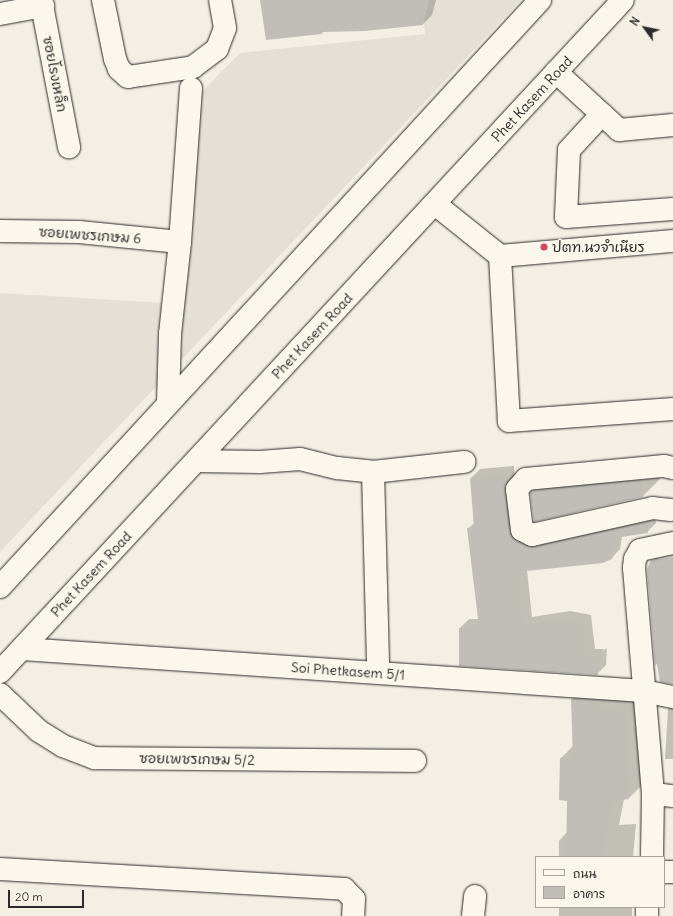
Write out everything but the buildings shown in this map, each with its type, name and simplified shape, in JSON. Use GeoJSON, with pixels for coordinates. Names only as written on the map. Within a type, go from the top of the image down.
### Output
{"type":"FeatureCollection","features":[{"type":"Feature","properties":{"kind":"street"},"geometry":{"type":"LineString","coordinates":[[103,0],[115,59],[119,69],[128,77],[193,67],[217,49],[225,28],[220,0]]}},
{"type":"Feature","properties":{"kind":"street"},"geometry":{"type":"LineString","coordinates":[[0,587],[168,402],[540,0]]}},
{"type":"Feature","properties":{"kind":"street","name":"Phet Kasem Road"},"geometry":{"type":"LineString","coordinates":[[0,672],[623,0]]}},
{"type":"Feature","properties":{"kind":"street"},"geometry":{"type":"LineString","coordinates":[[0,14],[42,3]]}},
{"type":"Feature","properties":{"kind":"street","name":"ซอยโรงเหล็ก"},"geometry":{"type":"LineString","coordinates":[[42,3],[69,147]]}},
{"type":"Feature","properties":{"kind":"street"},"geometry":{"type":"LineString","coordinates":[[556,72],[619,130],[673,125]]}},
{"type":"Feature","properties":{"kind":"street"},"geometry":{"type":"LineString","coordinates":[[168,402],[170,334],[180,242],[191,88]]}},
{"type":"Feature","properties":{"kind":"street"},"geometry":{"type":"LineString","coordinates":[[602,114],[569,150],[566,217],[673,209]]}},
{"type":"Feature","properties":{"kind":"street"},"geometry":{"type":"LineString","coordinates":[[435,204],[500,256],[673,241]]}},
{"type":"Feature","properties":{"kind":"street","name":"ซอยเพชรเกษม 6"},"geometry":{"type":"LineString","coordinates":[[0,231],[78,232],[180,242]]}},
{"type":"Feature","properties":{"kind":"street"},"geometry":{"type":"LineString","coordinates":[[500,256],[509,421],[673,409]]}},
{"type":"Feature","properties":{"kind":"street"},"geometry":{"type":"LineString","coordinates":[[196,460],[260,462],[300,459],[337,468],[373,472],[464,462]]}},
{"type":"Feature","properties":{"kind":"street"},"geometry":{"type":"LineString","coordinates":[[652,856],[663,795],[644,691],[635,559],[640,550],[648,546],[671,543],[672,506],[653,508],[532,535],[522,530],[517,489],[526,479],[664,466],[673,468]]}},
{"type":"Feature","properties":{"kind":"street"},"geometry":{"type":"LineString","coordinates":[[373,472],[378,665]]}},
{"type":"Feature","properties":{"kind":"street","name":"Soi Phetkasem 5/1"},"geometry":{"type":"LineString","coordinates":[[22,649],[644,691],[673,697]]}},
{"type":"Feature","properties":{"kind":"street","name":"ซอยเพชรเกษม 5/2"},"geometry":{"type":"LineString","coordinates":[[0,694],[39,732],[63,746],[95,758],[415,761]]}},
{"type":"Feature","properties":{"kind":"street"},"geometry":{"type":"LineString","coordinates":[[0,869],[344,889],[354,899],[353,916]]}},
{"type":"Feature","properties":{"kind":"shaded area"},"geometry":{"type":"Polygon","coordinates":[[[422,0],[521,0],[0,552],[0,293],[179,304],[199,95],[240,53],[425,34],[422,0]]]}},
{"type":"Feature","properties":{"kind":"place","name":"ปตท.นวจำเนียร"},"geometry":{"type":"Point","coordinates":[544,247]}}]}
